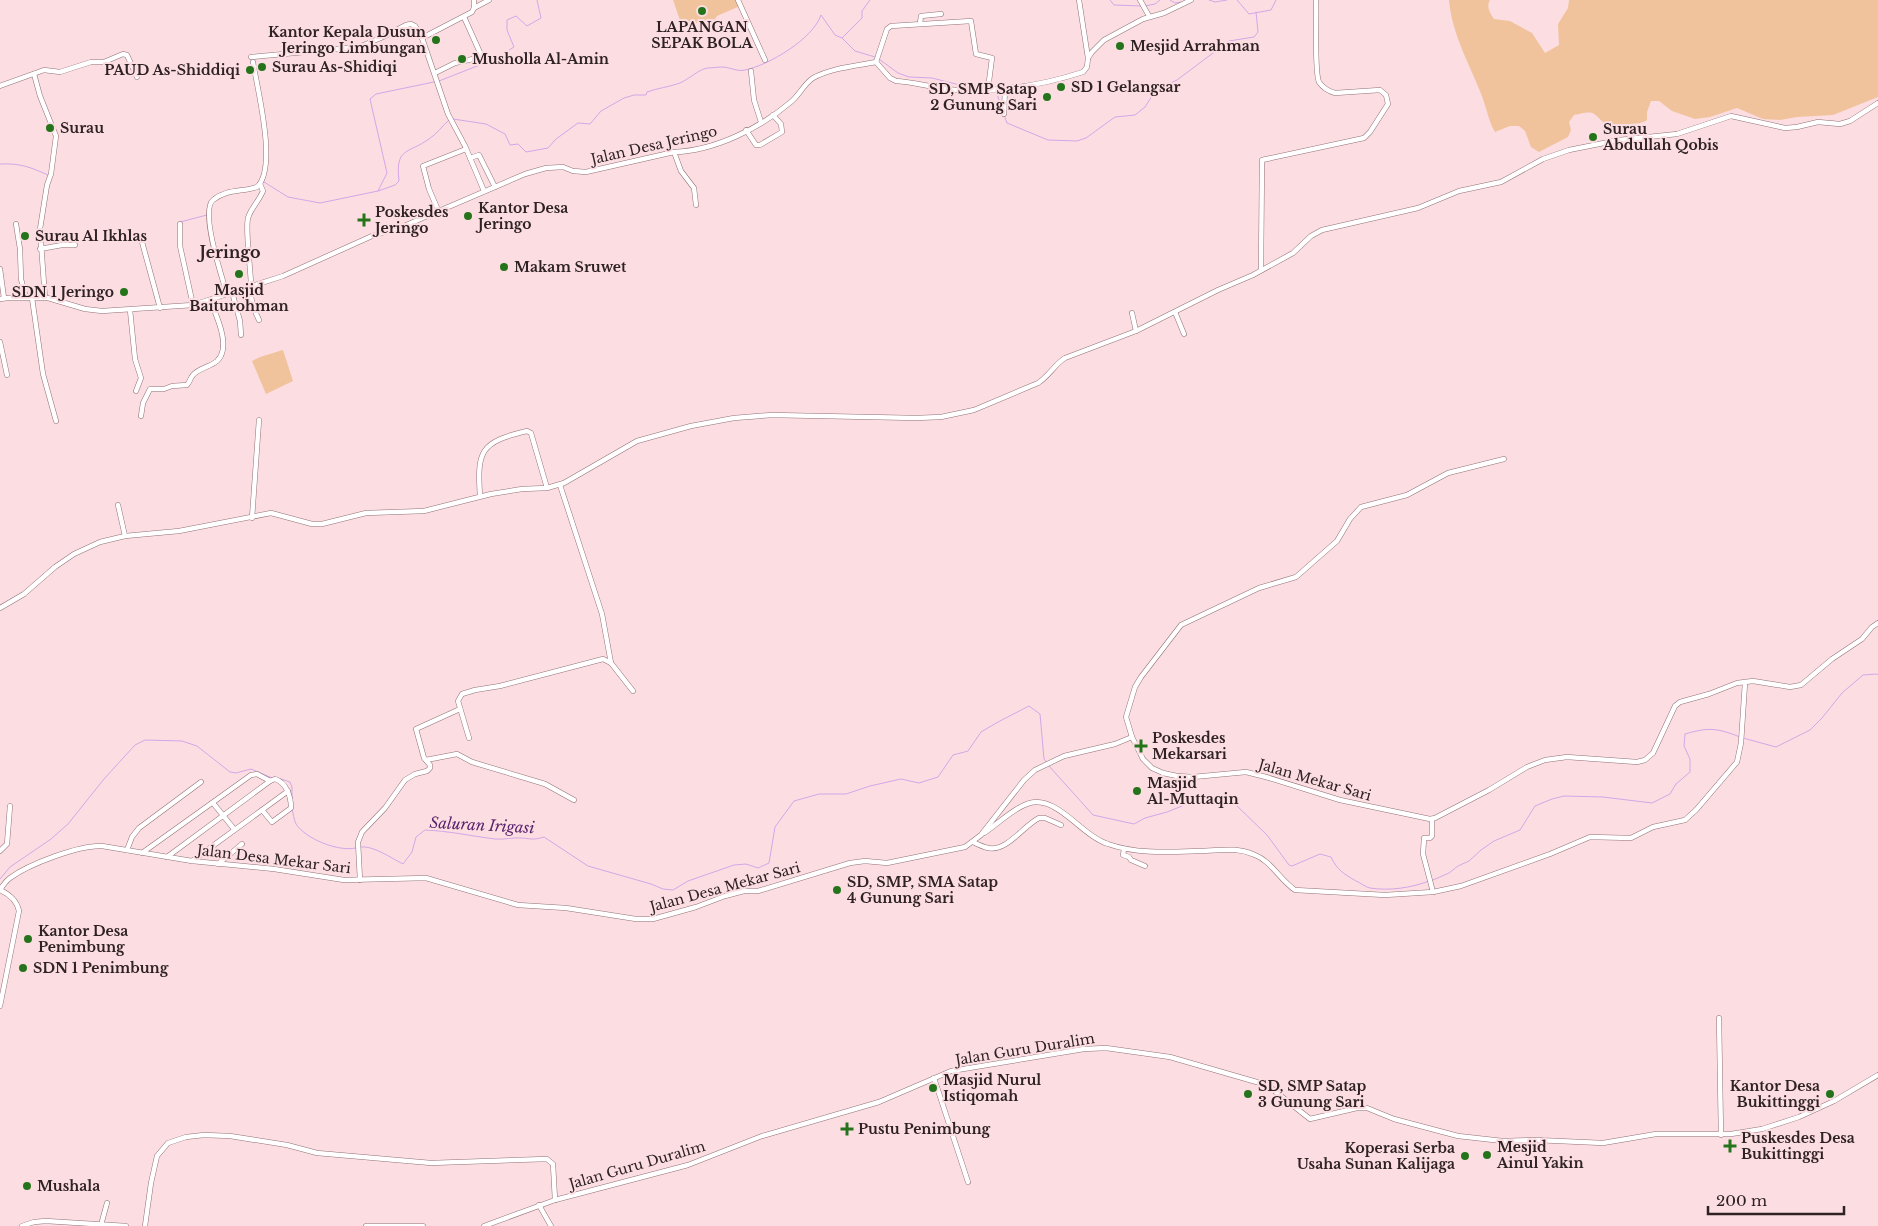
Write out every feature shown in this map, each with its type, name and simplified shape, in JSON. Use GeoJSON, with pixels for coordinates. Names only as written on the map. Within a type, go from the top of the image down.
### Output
{"type":"FeatureCollection","features":[{"type":"Feature","properties":{"kind":"street"},"geometry":{"type":"LineString","coordinates":[[474,0],[474,8]]}},
{"type":"Feature","properties":{"kind":"street"},"geometry":{"type":"LineString","coordinates":[[422,38],[464,17],[472,12],[474,8],[489,0]]}},
{"type":"Feature","properties":{"kind":"street"},"geometry":{"type":"LineString","coordinates":[[738,0],[765,60]]}},
{"type":"Feature","properties":{"kind":"street"},"geometry":{"type":"LineString","coordinates":[[989,87],[992,58],[976,54],[971,21],[920,23],[888,27],[876,62],[890,78],[896,81],[955,90],[989,87],[1005,88],[1038,84],[1083,72],[1087,67],[1088,58],[1079,0]]}},
{"type":"Feature","properties":{"kind":"street"},"geometry":{"type":"LineString","coordinates":[[1262,270],[1262,160],[1361,139],[1370,132],[1388,104],[1387,96],[1380,90],[1335,93],[1328,91],[1321,85],[1317,72],[1316,0]]}},
{"type":"Feature","properties":{"kind":"street"},"geometry":{"type":"LineString","coordinates":[[1141,1],[1149,16]]}},
{"type":"Feature","properties":{"kind":"street"},"geometry":{"type":"LineString","coordinates":[[1088,58],[1104,40],[1149,16],[1164,14],[1190,1]]}},
{"type":"Feature","properties":{"kind":"street"},"geometry":{"type":"LineString","coordinates":[[920,23],[921,16],[941,14]]}},
{"type":"Feature","properties":{"kind":"street"},"geometry":{"type":"LineString","coordinates":[[435,73],[455,63],[482,57],[464,17]]}},
{"type":"Feature","properties":{"kind":"street"},"geometry":{"type":"LineString","coordinates":[[259,320],[253,307],[250,286],[247,224],[250,214],[263,191],[260,184],[264,169],[266,138],[252,60],[359,47],[383,37],[406,24],[415,26],[422,38],[448,114],[484,191]]}},
{"type":"Feature","properties":{"kind":"street"},"geometry":{"type":"LineString","coordinates":[[0,86],[44,70],[60,72],[91,62],[104,62],[125,54],[137,77]]}},
{"type":"Feature","properties":{"kind":"street","name":"Jalan Desa Jeringo"},"geometry":{"type":"LineString","coordinates":[[2,299],[45,298],[96,311],[193,305],[283,276],[372,236],[404,226],[525,174],[546,168],[563,167],[573,171],[586,172],[674,152],[687,152],[716,144],[773,115],[792,100],[814,78],[842,68],[876,62]]}},
{"type":"Feature","properties":{"kind":"street"},"geometry":{"type":"LineString","coordinates":[[751,71],[754,100],[761,122]]}},
{"type":"Feature","properties":{"kind":"street"},"geometry":{"type":"LineString","coordinates":[[34,74],[40,96],[56,136],[51,174],[40,221],[40,249],[45,298]]}},
{"type":"Feature","properties":{"kind":"street"},"geometry":{"type":"LineString","coordinates":[[1004,114],[1005,88]]}},
{"type":"Feature","properties":{"kind":"street"},"geometry":{"type":"LineString","coordinates":[[0,608],[24,594],[55,567],[74,554],[100,542],[125,536],[179,532],[271,513],[312,524],[322,524],[366,513],[424,511],[511,490],[547,488],[560,485],[642,439],[706,423],[748,416],[924,418],[966,412],[1038,382],[1046,377],[1062,359],[1136,331],[1262,270],[1293,253],[1311,236],[1322,230],[1418,208],[1459,190],[1501,182],[1543,159],[1569,150],[1619,140],[1677,134],[1728,116],[1785,128],[1818,122],[1840,124],[1850,121],[1878,103]]}},
{"type":"Feature","properties":{"kind":"street"},"geometry":{"type":"LineString","coordinates":[[746,130],[753,142],[756,145],[760,145],[782,132],[781,124],[773,115]]}},
{"type":"Feature","properties":{"kind":"street"},"geometry":{"type":"LineString","coordinates":[[438,210],[429,189],[423,166],[466,149]]}},
{"type":"Feature","properties":{"kind":"street"},"geometry":{"type":"LineString","coordinates":[[674,152],[681,170],[694,188],[696,205]]}},
{"type":"Feature","properties":{"kind":"street"},"geometry":{"type":"LineString","coordinates":[[470,158],[479,155],[495,187]]}},
{"type":"Feature","properties":{"kind":"street"},"geometry":{"type":"LineString","coordinates":[[241,335],[238,314],[210,234],[210,204],[214,199],[226,193],[254,188],[260,184]]}},
{"type":"Feature","properties":{"kind":"street"},"geometry":{"type":"LineString","coordinates":[[16,224],[20,249],[21,279],[26,298]]}},
{"type":"Feature","properties":{"kind":"street"},"geometry":{"type":"LineString","coordinates":[[180,224],[180,246],[193,305]]}},
{"type":"Feature","properties":{"kind":"street"},"geometry":{"type":"LineString","coordinates":[[142,242],[160,308]]}},
{"type":"Feature","properties":{"kind":"street"},"geometry":{"type":"LineString","coordinates":[[40,249],[75,245]]}},
{"type":"Feature","properties":{"kind":"street"},"geometry":{"type":"LineString","coordinates":[[0,269],[2,299]]}},
{"type":"Feature","properties":{"kind":"street"},"geometry":{"type":"LineString","coordinates":[[32,298],[43,374],[56,420]]}},
{"type":"Feature","properties":{"kind":"street"},"geometry":{"type":"LineString","coordinates":[[142,416],[143,403],[150,389],[164,389],[172,386],[187,385],[194,374],[220,358],[222,334],[210,300]]}},
{"type":"Feature","properties":{"kind":"street"},"geometry":{"type":"LineString","coordinates":[[130,310],[135,360],[141,378],[136,390]]}},
{"type":"Feature","properties":{"kind":"street"},"geometry":{"type":"LineString","coordinates":[[1175,312],[1184,334]]}},
{"type":"Feature","properties":{"kind":"street"},"geometry":{"type":"LineString","coordinates":[[1132,313],[1136,331]]}},
{"type":"Feature","properties":{"kind":"street"},"geometry":{"type":"LineString","coordinates":[[0,342],[7,374]]}},
{"type":"Feature","properties":{"kind":"street"},"geometry":{"type":"LineString","coordinates":[[252,518],[259,420]]}},
{"type":"Feature","properties":{"kind":"street"},"geometry":{"type":"LineString","coordinates":[[480,496],[479,466],[484,452],[492,444],[527,431],[531,433],[547,488]]}},
{"type":"Feature","properties":{"kind":"street","name":"Jalan Mekar Sari"},"geometry":{"type":"LineString","coordinates":[[1432,819],[1388,812],[1340,800],[1246,772],[1193,777],[1163,773],[1152,768],[1143,759],[1132,737],[1126,717],[1140,677],[1181,625],[1259,588],[1296,577],[1337,541],[1350,519],[1361,507],[1407,495],[1448,473],[1504,458]]}},
{"type":"Feature","properties":{"kind":"street"},"geometry":{"type":"LineString","coordinates":[[560,485],[602,614],[611,663]]}},
{"type":"Feature","properties":{"kind":"street"},"geometry":{"type":"LineString","coordinates":[[118,504],[125,536]]}},
{"type":"Feature","properties":{"kind":"street"},"geometry":{"type":"LineString","coordinates":[[1433,892],[1423,849],[1424,838],[1432,836],[1432,819],[1489,790],[1527,767],[1545,760],[1567,757],[1637,762],[1645,760],[1653,753],[1675,706],[1680,702],[1709,694],[1737,683],[1753,681],[1790,687],[1801,685],[1832,659],[1862,639],[1878,623]]}},
{"type":"Feature","properties":{"kind":"street"},"geometry":{"type":"LineString","coordinates":[[469,738],[458,701],[460,696],[475,690],[500,686],[605,660],[611,663],[633,691]]}},
{"type":"Feature","properties":{"kind":"street"},"geometry":{"type":"LineString","coordinates":[[981,835],[1019,808],[1036,802],[1044,803],[1060,810],[1100,841],[1124,849],[1163,852],[1205,851],[1228,848],[1246,851],[1262,859],[1284,882],[1298,890],[1385,896],[1433,892],[1461,886],[1550,854],[1590,837],[1632,838],[1653,827],[1685,820],[1696,810],[1737,762],[1741,744],[1745,683]]}},
{"type":"Feature","properties":{"kind":"street"},"geometry":{"type":"LineString","coordinates":[[360,880],[358,842],[362,832],[385,808],[402,783],[412,776],[429,770],[430,765],[426,760],[416,729],[460,710]]}},
{"type":"Feature","properties":{"kind":"street","name":"Jalan Desa Mekar Sari"},"geometry":{"type":"LineString","coordinates":[[0,890],[11,877],[73,850],[94,846],[192,861],[274,869],[344,880],[426,878],[518,905],[566,908],[648,920],[696,907],[724,896],[758,891],[850,863],[865,861],[887,863],[962,848],[981,835],[1024,780],[1041,766],[1071,753],[1115,744],[1132,737]]}},
{"type":"Feature","properties":{"kind":"street"},"geometry":{"type":"LineString","coordinates":[[426,760],[457,754],[472,762],[545,784],[574,800]]}},
{"type":"Feature","properties":{"kind":"street"},"geometry":{"type":"LineString","coordinates":[[142,853],[254,774],[270,781]]}},
{"type":"Feature","properties":{"kind":"street"},"geometry":{"type":"LineString","coordinates":[[167,857],[270,781],[275,779],[281,781],[288,791],[291,808],[275,821],[271,821],[262,810]]}},
{"type":"Feature","properties":{"kind":"street"},"geometry":{"type":"LineString","coordinates":[[127,850],[132,837],[140,828],[201,782]]}},
{"type":"Feature","properties":{"kind":"street"},"geometry":{"type":"LineString","coordinates":[[192,861],[288,791]]}},
{"type":"Feature","properties":{"kind":"street"},"geometry":{"type":"LineString","coordinates":[[213,803],[234,830]]}},
{"type":"Feature","properties":{"kind":"street"},"geometry":{"type":"LineString","coordinates":[[0,851],[7,844],[10,806]]}},
{"type":"Feature","properties":{"kind":"street"},"geometry":{"type":"LineString","coordinates":[[973,842],[988,848],[1000,846],[1039,818],[1060,825]]}},
{"type":"Feature","properties":{"kind":"street"},"geometry":{"type":"LineString","coordinates":[[218,864],[242,844]]}},
{"type":"Feature","properties":{"kind":"street"},"geometry":{"type":"LineString","coordinates":[[1124,849],[1124,855],[1145,866]]}},
{"type":"Feature","properties":{"kind":"street"},"geometry":{"type":"LineString","coordinates":[[0,890],[10,895],[17,904],[18,911],[0,1006]]}},
{"type":"Feature","properties":{"kind":"street"},"geometry":{"type":"LineString","coordinates":[[1719,1018],[1722,1135]]}},
{"type":"Feature","properties":{"kind":"street","name":"Jalan Guru Duralim"},"geometry":{"type":"LineString","coordinates":[[484,1226],[555,1200],[688,1165],[756,1138],[886,1099],[934,1078],[963,1069],[1084,1049],[1106,1048],[1170,1057],[1267,1085],[1310,1120],[1357,1108],[1367,1108],[1394,1119],[1458,1136],[1503,1141],[1536,1140],[1603,1143],[1656,1134],[1722,1135],[1751,1132],[1799,1117],[1834,1101],[1878,1075]]}},
{"type":"Feature","properties":{"kind":"street"},"geometry":{"type":"LineString","coordinates":[[934,1078],[968,1182]]}},
{"type":"Feature","properties":{"kind":"street"},"geometry":{"type":"LineString","coordinates":[[145,1226],[157,1156],[172,1141],[198,1135],[230,1136],[287,1145],[322,1154],[431,1163],[547,1159],[552,1164],[555,1200]]}},
{"type":"Feature","properties":{"kind":"street"},"geometry":{"type":"LineString","coordinates":[[101,1224],[107,1203]]}},
{"type":"Feature","properties":{"kind":"street"},"geometry":{"type":"LineString","coordinates":[[539,1206],[551,1226]]}},
{"type":"Feature","properties":{"kind":"street"},"geometry":{"type":"LineString","coordinates":[[22,1226],[46,1221],[126,1226]]}},
{"type":"Feature","properties":{"kind":"street"},"geometry":{"type":"LineString","coordinates":[[366,1226],[423,1226]]}},
{"type":"Feature","properties":{"kind":"shaded area","name":"LAPANGAN SEPAK BOLA"},"geometry":{"type":"Polygon","coordinates":[[[673,0],[737,0],[740,6],[717,16],[715,19],[682,26],[673,0]]]}},
{"type":"Feature","properties":{"kind":"shaded area"},"geometry":{"type":"Polygon","coordinates":[[[1449,0],[1490,0],[1488,8],[1494,19],[1510,21],[1532,33],[1545,53],[1559,45],[1558,24],[1568,8],[1569,0],[1878,0],[1878,97],[1833,115],[1780,120],[1763,119],[1737,108],[1710,117],[1695,119],[1672,111],[1659,101],[1651,101],[1647,112],[1647,120],[1640,123],[1610,127],[1592,113],[1574,115],[1569,122],[1571,130],[1568,137],[1539,152],[1531,147],[1525,131],[1519,126],[1510,126],[1495,132],[1458,38],[1449,0]]]}},
{"type":"Feature","properties":{"kind":"shaded area"},"geometry":{"type":"Polygon","coordinates":[[[283,350],[293,381],[266,394],[252,361],[283,350]]]}},
{"type":"Feature","properties":{"kind":"waterway"},"geometry":{"type":"LineString","coordinates":[[439,81],[495,59],[514,47],[507,30],[507,20],[516,16],[527,26],[541,18],[537,0]]}},
{"type":"Feature","properties":{"kind":"waterway"},"geometry":{"type":"LineString","coordinates":[[453,119],[486,124],[505,134],[510,145],[518,144],[526,152],[548,148],[556,139],[578,123],[590,124],[601,111],[624,98],[634,95],[646,95],[647,92],[680,83],[707,68],[722,67],[742,70],[766,63],[800,42],[809,33],[821,15],[835,35],[842,38],[862,18],[862,11],[870,0]]}},
{"type":"Feature","properties":{"kind":"waterway"},"geometry":{"type":"LineString","coordinates":[[1110,0],[1114,5],[1141,6]]}},
{"type":"Feature","properties":{"kind":"waterway"},"geometry":{"type":"LineString","coordinates":[[1145,6],[1155,4],[1160,0]]}},
{"type":"Feature","properties":{"kind":"waterway"},"geometry":{"type":"LineString","coordinates":[[1170,0],[1175,3],[1182,2]]}},
{"type":"Feature","properties":{"kind":"waterway"},"geometry":{"type":"LineString","coordinates":[[1209,0],[1215,2],[1227,0]]}},
{"type":"Feature","properties":{"kind":"waterway"},"geometry":{"type":"LineString","coordinates":[[1237,0],[1249,14],[1271,10],[1276,0]]}},
{"type":"Feature","properties":{"kind":"waterway"},"geometry":{"type":"LineString","coordinates":[[1004,115],[1007,123],[1048,140],[1077,141],[1086,138],[1115,117],[1135,115],[1145,107],[1156,90],[1177,80],[1229,41],[1254,37],[1258,32],[1256,12]]}},
{"type":"Feature","properties":{"kind":"waterway"},"geometry":{"type":"LineString","coordinates":[[842,38],[855,51],[875,57]]}},
{"type":"Feature","properties":{"kind":"waterway"},"geometry":{"type":"LineString","coordinates":[[879,59],[898,73],[909,77],[932,78],[960,85],[986,86]]}},
{"type":"Feature","properties":{"kind":"waterway"},"geometry":{"type":"LineString","coordinates":[[378,191],[387,173],[370,99],[376,94],[434,82]]}},
{"type":"Feature","properties":{"kind":"waterway"},"geometry":{"type":"LineString","coordinates":[[996,91],[1002,109]]}},
{"type":"Feature","properties":{"kind":"waterway"},"geometry":{"type":"LineString","coordinates":[[264,182],[288,197],[320,203],[378,191],[395,185],[399,181],[398,170],[401,157],[409,150],[432,137],[449,120]]}},
{"type":"Feature","properties":{"kind":"waterway"},"geometry":{"type":"LineString","coordinates":[[0,164],[25,166],[48,175]]}},
{"type":"Feature","properties":{"kind":"waterway"},"geometry":{"type":"LineString","coordinates":[[180,222],[207,215]]}},
{"type":"Feature","properties":{"kind":"waterway","name":"Saluran Irigasi"},"geometry":{"type":"LineString","coordinates":[[1743,738],[1776,747],[1810,730],[1842,693],[1863,675],[1878,675]]}},
{"type":"Feature","properties":{"kind":"waterway","name":"Saluran Irigasi"},"geometry":{"type":"LineString","coordinates":[[360,847],[371,848],[403,864],[412,852],[416,837],[425,830],[498,839],[535,839],[544,837],[588,866],[663,889],[673,890],[688,881],[734,865],[746,864],[758,868],[769,863],[775,827],[794,801],[819,794],[846,794],[901,779],[919,783],[938,777],[953,755],[968,751],[981,732],[1029,706],[1040,714],[1044,759],[1047,763]]}},
{"type":"Feature","properties":{"kind":"waterway","name":"Saluran Irigasi"},"geometry":{"type":"LineString","coordinates":[[1433,880],[1469,861],[1494,841],[1520,830],[1535,806],[1552,799],[1564,796],[1603,797],[1652,803],[1670,794],[1676,784],[1690,772],[1690,759],[1684,746],[1685,734],[1700,730],[1713,730],[1740,737]]}},
{"type":"Feature","properties":{"kind":"waterway","name":"Saluran Irigasi"},"geometry":{"type":"LineString","coordinates":[[0,879],[10,867],[51,839],[68,824],[104,779],[135,745],[145,740],[182,741],[197,746],[230,772],[236,773],[251,769],[272,778]]}},
{"type":"Feature","properties":{"kind":"waterway","name":"Saluran Irigasi"},"geometry":{"type":"LineString","coordinates":[[1049,766],[1093,815],[1134,824],[1145,818],[1192,802],[1234,803],[1267,835],[1289,865],[1292,866],[1320,854],[1331,857],[1344,874],[1370,888],[1400,888],[1429,881]]}},
{"type":"Feature","properties":{"kind":"waterway","name":"Saluran Irigasi"},"geometry":{"type":"LineString","coordinates":[[278,778],[290,782],[292,799]]}},
{"type":"Feature","properties":{"kind":"waterway","name":"Saluran Irigasi"},"geometry":{"type":"LineString","coordinates":[[292,808],[296,824],[307,835],[332,846],[349,849],[356,848]]}},
{"type":"Feature","properties":{"kind":"place","name":"LAPANGAN SEPAK BOLA"},"geometry":{"type":"Point","coordinates":[702,11]}},
{"type":"Feature","properties":{"kind":"place","name":"Kantor Kepala Dusun Jeringo Limbungan"},"geometry":{"type":"Point","coordinates":[436,40]}},
{"type":"Feature","properties":{"kind":"place","name":"Mesjid Arrahman"},"geometry":{"type":"Point","coordinates":[1120,46]}},
{"type":"Feature","properties":{"kind":"place","name":"Musholla Al-Amin"},"geometry":{"type":"Point","coordinates":[462,59]}},
{"type":"Feature","properties":{"kind":"place","name":"Surau As-Shidiqi"},"geometry":{"type":"Point","coordinates":[262,67]}},
{"type":"Feature","properties":{"kind":"place","name":"PAUD As-Shiddiqi"},"geometry":{"type":"Point","coordinates":[250,70]}},
{"type":"Feature","properties":{"kind":"place","name":"SD 1 Gelangsar"},"geometry":{"type":"Point","coordinates":[1061,87]}},
{"type":"Feature","properties":{"kind":"place","name":"SD, SMP Satap 2 Gunung Sari"},"geometry":{"type":"Point","coordinates":[1047,97]}},
{"type":"Feature","properties":{"kind":"place","name":"Surau"},"geometry":{"type":"Point","coordinates":[50,128]}},
{"type":"Feature","properties":{"kind":"place","name":"Surau Abdullah Qobis"},"geometry":{"type":"Point","coordinates":[1593,137]}},
{"type":"Feature","properties":{"kind":"place","name":"Kantor Desa Jeringo"},"geometry":{"type":"Point","coordinates":[468,216]}},
{"type":"Feature","properties":{"kind":"place","name":"Poskesdes Jeringo"},"geometry":{"type":"Point","coordinates":[364,220]}},
{"type":"Feature","properties":{"kind":"place","name":"Surau Al Ikhlas"},"geometry":{"type":"Point","coordinates":[25,236]}},
{"type":"Feature","properties":{"kind":"place","name":"Makam Sruwet"},"geometry":{"type":"Point","coordinates":[504,267]}},
{"type":"Feature","properties":{"kind":"place","name":"Masjid Baiturohman"},"geometry":{"type":"Point","coordinates":[239,274]}},
{"type":"Feature","properties":{"kind":"place","name":"SDN 1 Jeringo"},"geometry":{"type":"Point","coordinates":[124,292]}},
{"type":"Feature","properties":{"kind":"place","name":"Poskesdes Mekarsari"},"geometry":{"type":"Point","coordinates":[1141,746]}},
{"type":"Feature","properties":{"kind":"place","name":"Masjid Al-Muttaqin"},"geometry":{"type":"Point","coordinates":[1137,791]}},
{"type":"Feature","properties":{"kind":"place","name":"SD, SMP, SMA Satap 4 Gunung Sari"},"geometry":{"type":"Point","coordinates":[837,890]}},
{"type":"Feature","properties":{"kind":"place","name":"Kantor Desa Penimbung"},"geometry":{"type":"Point","coordinates":[28,939]}},
{"type":"Feature","properties":{"kind":"place","name":"SDN 1 Penimbung"},"geometry":{"type":"Point","coordinates":[23,968]}},
{"type":"Feature","properties":{"kind":"place","name":"Masjid Nurul Istiqomah"},"geometry":{"type":"Point","coordinates":[933,1088]}},
{"type":"Feature","properties":{"kind":"place","name":"SD, SMP Satap 3 Gunung Sari"},"geometry":{"type":"Point","coordinates":[1248,1094]}},
{"type":"Feature","properties":{"kind":"place","name":"Kantor Desa Bukittinggi"},"geometry":{"type":"Point","coordinates":[1830,1094]}},
{"type":"Feature","properties":{"kind":"place","name":"Pustu Penimbung"},"geometry":{"type":"Point","coordinates":[847,1129]}},
{"type":"Feature","properties":{"kind":"place","name":"Puskesdes Desa Bukittinggi"},"geometry":{"type":"Point","coordinates":[1730,1146]}},
{"type":"Feature","properties":{"kind":"place","name":"Mesjid Ainul Yakin"},"geometry":{"type":"Point","coordinates":[1487,1155]}},
{"type":"Feature","properties":{"kind":"place","name":"Koperasi Serba Usaha Sunan Kalijaga"},"geometry":{"type":"Point","coordinates":[1465,1156]}},
{"type":"Feature","properties":{"kind":"place","name":"Mushala"},"geometry":{"type":"Point","coordinates":[27,1186]}},
{"type":"Feature","properties":{"kind":"district","name":"Jeringo"},"geometry":{"type":"Point","coordinates":[230,252]}}]}
